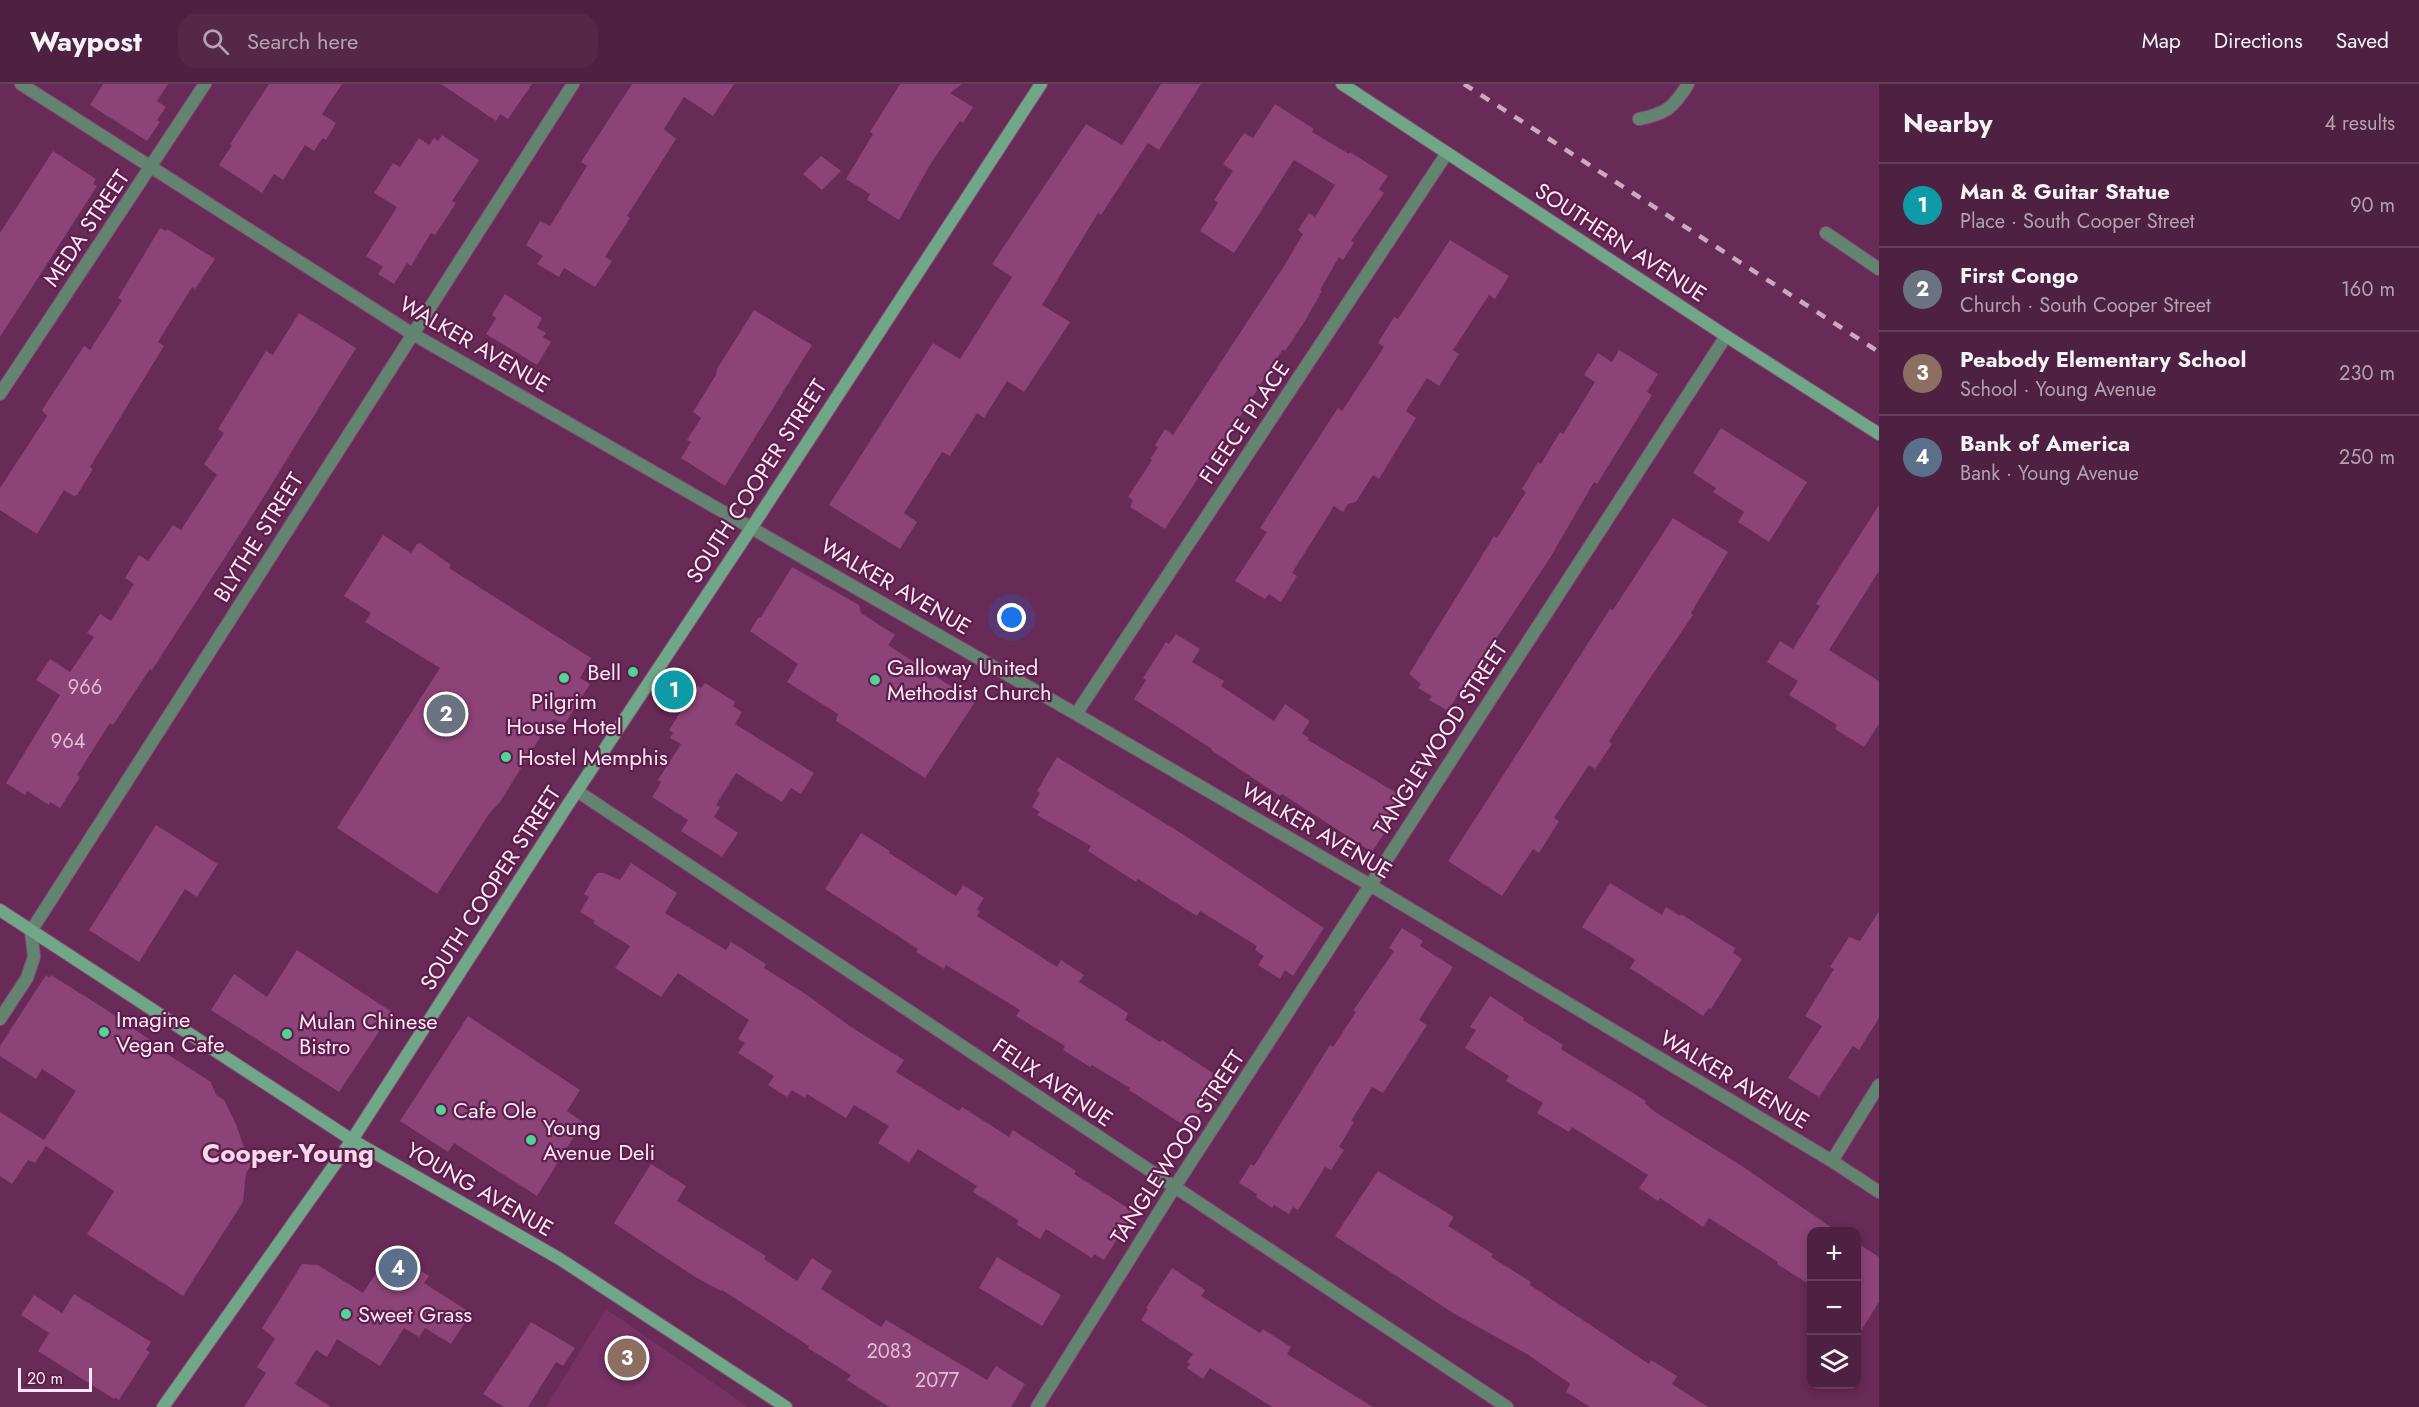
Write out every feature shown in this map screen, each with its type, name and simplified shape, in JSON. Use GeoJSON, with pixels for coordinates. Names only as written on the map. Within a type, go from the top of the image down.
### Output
{"type":"FeatureCollection","features":[{"type":"Feature","properties":{"kind":"main road","name":"SOUTH COOPER STREET"},"geometry":{"type":"LineString","coordinates":[[162,1407],[351,1140],[1041,84]]}},
{"type":"Feature","properties":{"kind":"main road","name":"SOUTHERN AVENUE"},"geometry":{"type":"LineString","coordinates":[[1341,84],[1879,434]]}},
{"type":"Feature","properties":{"kind":"main road","name":"YOUNG AVENUE"},"geometry":{"type":"LineString","coordinates":[[0,910],[351,1140],[560,1259],[786,1407]]}},
{"type":"Feature","properties":{"kind":"street","name":"WALKER AVENUE"},"geometry":{"type":"LineString","coordinates":[[21,84],[411,333],[752,527],[1370,885],[1832,1161],[1879,1192]]}},
{"type":"Feature","properties":{"kind":"street","name":"MEDA STREET"},"geometry":{"type":"LineString","coordinates":[[0,394],[205,84]]}},
{"type":"Feature","properties":{"kind":"street","name":"BLYTHE STREET"},"geometry":{"type":"LineString","coordinates":[[31,931],[208,656],[411,333],[573,84]]}},
{"type":"Feature","properties":{"kind":"street"},"geometry":{"type":"LineString","coordinates":[[1639,118],[1661,115],[1681,96],[1688,84]]}},
{"type":"Feature","properties":{"kind":"street","name":"FLEECE PLACE"},"geometry":{"type":"LineString","coordinates":[[1076,714],[1447,153]]}},
{"type":"Feature","properties":{"kind":"street"},"geometry":{"type":"LineString","coordinates":[[1826,233],[1879,269]]}},
{"type":"Feature","properties":{"kind":"street","name":"TANGLEWOOD STREET"},"geometry":{"type":"LineString","coordinates":[[1037,1407],[1174,1188],[1726,336]]}},
{"type":"Feature","properties":{"kind":"street","name":"FELIX AVENUE"},"geometry":{"type":"LineString","coordinates":[[577,791],[1507,1407]]}},
{"type":"Feature","properties":{"kind":"street"},"geometry":{"type":"LineString","coordinates":[[0,1019],[27,978],[34,957],[31,931]]}},
{"type":"Feature","properties":{"kind":"street"},"geometry":{"type":"LineString","coordinates":[[1832,1161],[1879,1085]]}},
{"type":"Feature","properties":{"kind":"shaded area"},"geometry":{"type":"Polygon","coordinates":[[[606,1309],[748,1407],[546,1407],[606,1309]]]}},
{"type":"Feature","properties":{"kind":"building"},"geometry":{"type":"Polygon","coordinates":[[[103,84],[168,84],[157,101],[166,107],[157,120],[160,122],[147,141],[90,105],[103,84]]]}},
{"type":"Feature","properties":{"kind":"building"},"geometry":{"type":"Polygon","coordinates":[[[269,84],[342,84],[322,114],[336,123],[326,140],[323,138],[314,151],[305,145],[283,180],[274,174],[262,193],[219,165],[269,84]]]}},
{"type":"Feature","properties":{"kind":"building"},"geometry":{"type":"Polygon","coordinates":[[[441,84],[532,84],[508,119],[500,114],[496,121],[441,84]]]}},
{"type":"Feature","properties":{"kind":"building"},"geometry":{"type":"Polygon","coordinates":[[[632,84],[734,84],[713,116],[684,97],[664,129],[676,139],[627,216],[630,218],[605,257],[612,261],[595,287],[564,268],[559,277],[537,264],[543,256],[526,245],[540,221],[550,226],[587,166],[581,162],[632,84]]]}},
{"type":"Feature","properties":{"kind":"building"},"geometry":{"type":"Polygon","coordinates":[[[900,84],[962,84],[950,93],[973,107],[963,123],[960,121],[931,163],[899,220],[867,200],[870,194],[846,179],[873,134],[870,132],[900,84]]]}},
{"type":"Feature","properties":{"kind":"building"},"geometry":{"type":"Polygon","coordinates":[[[1161,84],[1201,84],[1159,150],[1148,143],[1101,215],[1098,213],[1042,305],[1070,322],[1024,392],[1007,381],[984,418],[977,413],[950,456],[942,452],[904,513],[917,522],[900,549],[829,505],[933,343],[960,359],[1012,277],[992,264],[1086,124],[1122,145],[1161,84]]]}},
{"type":"Feature","properties":{"kind":"building"},"geometry":{"type":"Polygon","coordinates":[[[1275,104],[1314,129],[1312,132],[1388,176],[1379,189],[1384,193],[1351,241],[1354,243],[1343,260],[1339,257],[1305,321],[1285,351],[1283,349],[1165,529],[1130,507],[1133,500],[1128,497],[1152,460],[1150,459],[1158,447],[1155,445],[1165,429],[1173,435],[1284,266],[1303,234],[1298,230],[1309,213],[1315,217],[1335,185],[1294,160],[1234,253],[1200,231],[1218,203],[1214,200],[1233,171],[1223,164],[1244,133],[1253,138],[1275,104]]]}},
{"type":"Feature","properties":{"kind":"building"},"geometry":{"type":"Polygon","coordinates":[[[442,135],[479,160],[452,201],[456,203],[435,235],[431,233],[411,266],[407,263],[394,284],[378,274],[383,267],[366,256],[397,207],[374,193],[393,163],[400,167],[419,138],[429,145],[434,138],[438,141],[442,135]]]}},
{"type":"Feature","properties":{"kind":"building"},"geometry":{"type":"Polygon","coordinates":[[[53,151],[96,179],[93,184],[97,186],[0,337],[0,233],[53,151]]]}},
{"type":"Feature","properties":{"kind":"building"},"geometry":{"type":"Polygon","coordinates":[[[821,156],[841,171],[822,190],[803,174],[821,156]]]}},
{"type":"Feature","properties":{"kind":"building"},"geometry":{"type":"Polygon","coordinates":[[[160,228],[166,231],[167,229],[215,259],[195,289],[192,287],[158,342],[164,346],[90,467],[93,469],[77,495],[74,496],[64,490],[37,534],[0,510],[0,488],[47,416],[42,410],[84,346],[90,350],[122,300],[118,298],[160,228]]]}},
{"type":"Feature","properties":{"kind":"building"},"geometry":{"type":"Polygon","coordinates":[[[1450,240],[1509,276],[1495,299],[1489,295],[1453,350],[1459,354],[1439,386],[1427,378],[1406,411],[1416,418],[1379,479],[1373,475],[1356,502],[1348,504],[1343,512],[1334,506],[1292,573],[1297,576],[1281,602],[1269,594],[1265,599],[1235,581],[1267,532],[1260,528],[1338,408],[1342,411],[1384,347],[1378,343],[1394,317],[1398,319],[1450,240]]]}},
{"type":"Feature","properties":{"kind":"building"},"geometry":{"type":"Polygon","coordinates":[[[505,294],[542,318],[537,328],[546,333],[543,337],[551,342],[537,365],[486,334],[496,318],[492,315],[505,294]]]}},
{"type":"Feature","properties":{"kind":"building"},"geometry":{"type":"Polygon","coordinates":[[[754,310],[812,345],[725,486],[681,458],[691,442],[687,440],[701,418],[693,412],[754,310]]]}},
{"type":"Feature","properties":{"kind":"building"},"geometry":{"type":"Polygon","coordinates":[[[299,313],[356,348],[253,514],[152,670],[150,669],[113,725],[110,723],[77,775],[80,777],[60,808],[50,802],[49,805],[27,791],[25,795],[6,783],[60,695],[36,680],[50,659],[70,672],[94,637],[87,633],[100,614],[111,621],[134,584],[125,578],[139,555],[148,561],[173,525],[181,530],[217,475],[204,464],[224,433],[218,429],[266,351],[273,355],[299,313]]]}},
{"type":"Feature","properties":{"kind":"building"},"geometry":{"type":"Polygon","coordinates":[[[1619,350],[1658,374],[1647,392],[1652,395],[1597,484],[1594,482],[1550,558],[1476,669],[1474,668],[1448,711],[1429,700],[1432,696],[1418,688],[1421,684],[1409,674],[1494,536],[1497,538],[1526,492],[1522,489],[1538,462],[1541,464],[1560,432],[1563,434],[1595,382],[1584,375],[1598,353],[1612,362],[1619,350]]]}},
{"type":"Feature","properties":{"kind":"building"},"geometry":{"type":"Polygon","coordinates":[[[1721,428],[1807,482],[1769,542],[1738,522],[1744,512],[1713,492],[1716,488],[1693,473],[1721,428]]]}},
{"type":"Feature","properties":{"kind":"building"},"geometry":{"type":"Polygon","coordinates":[[[1879,505],[1879,571],[1829,650],[1879,681],[1879,724],[1864,747],[1835,729],[1837,725],[1789,695],[1798,681],[1767,662],[1780,641],[1793,649],[1820,606],[1816,604],[1879,505]]]}},
{"type":"Feature","properties":{"kind":"building"},"geometry":{"type":"Polygon","coordinates":[[[1673,518],[1728,552],[1691,613],[1693,615],[1609,741],[1612,744],[1595,769],[1589,765],[1554,818],[1559,821],[1539,853],[1533,849],[1502,896],[1448,861],[1610,609],[1613,610],[1673,518]]]}},
{"type":"Feature","properties":{"kind":"building"},"geometry":{"type":"Polygon","coordinates":[[[383,535],[411,553],[420,543],[451,565],[449,568],[591,658],[580,678],[590,684],[564,725],[554,719],[549,723],[500,802],[489,814],[437,894],[337,828],[440,668],[365,622],[371,613],[344,596],[383,535]]]}},
{"type":"Feature","properties":{"kind":"building","name":"Galloway United Methodist Church"},"geometry":{"type":"Polygon","coordinates":[[[792,567],[859,605],[861,613],[895,635],[888,645],[975,702],[925,778],[836,721],[838,714],[787,682],[798,664],[750,631],[792,567]]]}},
{"type":"Feature","properties":{"kind":"building"},"geometry":{"type":"Polygon","coordinates":[[[1176,634],[1200,649],[1192,662],[1224,681],[1221,686],[1274,721],[1285,704],[1310,721],[1302,733],[1309,738],[1308,740],[1400,795],[1381,829],[1385,832],[1372,852],[1282,794],[1280,796],[1134,699],[1146,680],[1143,678],[1166,642],[1169,644],[1176,634]]]}},
{"type":"Feature","properties":{"kind":"building"},"geometry":{"type":"Polygon","coordinates":[[[705,683],[735,702],[733,706],[742,712],[735,724],[814,773],[801,794],[791,788],[782,802],[736,773],[716,805],[720,807],[714,817],[738,833],[722,857],[681,831],[688,820],[652,797],[661,782],[658,780],[681,744],[670,738],[673,733],[669,730],[698,685],[701,688],[705,683]]]}},
{"type":"Feature","properties":{"kind":"building"},"geometry":{"type":"Polygon","coordinates":[[[1057,757],[1184,835],[1324,928],[1293,976],[1285,970],[1280,979],[1258,965],[1264,956],[1255,950],[1257,946],[1200,911],[1197,916],[1138,879],[1136,882],[1088,851],[1091,846],[1037,815],[1040,812],[1032,807],[1040,793],[1037,791],[1057,757]]]}},
{"type":"Feature","properties":{"kind":"building"},"geometry":{"type":"Polygon","coordinates":[[[156,825],[218,864],[197,897],[185,889],[139,962],[89,930],[156,825]]]}},
{"type":"Feature","properties":{"kind":"building"},"geometry":{"type":"Polygon","coordinates":[[[861,833],[956,896],[963,885],[984,898],[977,909],[980,911],[977,916],[1057,967],[1061,960],[1084,975],[1079,982],[1128,1013],[1125,1020],[1160,1042],[1162,1040],[1219,1077],[1215,1083],[1218,1084],[1193,1123],[1191,1122],[1188,1128],[1129,1090],[1130,1088],[1063,1050],[1065,1046],[1016,1016],[1020,1010],[946,965],[944,969],[916,952],[918,949],[825,889],[861,833]]]}},
{"type":"Feature","properties":{"kind":"building"},"geometry":{"type":"Polygon","coordinates":[[[631,863],[677,893],[665,913],[726,950],[731,942],[766,964],[764,968],[904,1060],[896,1072],[959,1111],[962,1107],[1009,1137],[1013,1130],[1076,1171],[1074,1174],[1134,1212],[1104,1260],[1094,1254],[1092,1258],[1046,1229],[1040,1239],[1016,1224],[1019,1221],[973,1192],[977,1186],[918,1149],[909,1163],[878,1143],[889,1126],[854,1105],[846,1118],[807,1094],[805,1098],[792,1090],[787,1097],[768,1085],[774,1076],[738,1053],[745,1043],[738,1039],[749,1020],[678,973],[661,997],[615,968],[630,946],[580,912],[589,897],[584,894],[598,873],[604,873],[620,880],[631,863]]]}},
{"type":"Feature","properties":{"kind":"building"},"geometry":{"type":"Polygon","coordinates":[[[1610,883],[1662,915],[1666,907],[1680,916],[1681,914],[1735,948],[1733,953],[1742,959],[1711,1009],[1709,1008],[1703,1016],[1630,968],[1634,959],[1582,927],[1610,883]]]}},
{"type":"Feature","properties":{"kind":"building"},"geometry":{"type":"Polygon","coordinates":[[[1879,911],[1879,1018],[1859,1050],[1853,1046],[1819,1097],[1788,1078],[1822,1026],[1805,1016],[1834,969],[1830,967],[1849,937],[1860,941],[1879,911]]]}},
{"type":"Feature","properties":{"kind":"building"},"geometry":{"type":"Polygon","coordinates":[[[1402,928],[1423,941],[1420,946],[1453,967],[1419,1020],[1427,1025],[1383,1093],[1372,1087],[1351,1121],[1354,1122],[1339,1147],[1344,1150],[1331,1170],[1325,1167],[1298,1210],[1293,1207],[1289,1214],[1274,1205],[1272,1208],[1256,1197],[1257,1194],[1239,1183],[1251,1164],[1254,1166],[1330,1045],[1333,1047],[1356,1012],[1353,1011],[1394,951],[1389,948],[1402,928]]]}},
{"type":"Feature","properties":{"kind":"building"},"geometry":{"type":"Polygon","coordinates":[[[297,950],[392,1012],[339,1092],[211,1010],[234,974],[267,997],[297,950]]]}},
{"type":"Feature","properties":{"kind":"building"},"geometry":{"type":"Polygon","coordinates":[[[46,975],[49,978],[51,975],[102,1007],[162,1048],[161,1050],[211,1082],[216,1095],[224,1100],[236,1124],[245,1150],[251,1153],[253,1163],[246,1173],[243,1202],[183,1296],[87,1234],[114,1191],[46,1146],[35,1163],[28,1160],[12,1184],[0,1176],[0,1112],[44,1140],[76,1091],[42,1069],[36,1079],[0,1056],[0,1046],[46,975]]]}},
{"type":"Feature","properties":{"kind":"building"},"geometry":{"type":"Polygon","coordinates":[[[1490,996],[1563,1045],[1561,1049],[1646,1101],[1645,1103],[1655,1112],[1742,1166],[1831,1227],[1807,1227],[1807,1283],[1709,1218],[1703,1227],[1660,1198],[1658,1201],[1639,1188],[1648,1175],[1572,1127],[1569,1132],[1537,1113],[1543,1103],[1506,1081],[1509,1076],[1465,1048],[1476,1030],[1470,1027],[1490,996]]]}},
{"type":"Feature","properties":{"kind":"building"},"geometry":{"type":"Polygon","coordinates":[[[468,1016],[580,1090],[567,1111],[583,1122],[537,1196],[454,1143],[448,1152],[400,1121],[468,1016]]]}},
{"type":"Feature","properties":{"kind":"building"},"geometry":{"type":"Polygon","coordinates":[[[651,1164],[686,1186],[677,1201],[766,1256],[764,1259],[797,1281],[812,1258],[832,1271],[821,1289],[881,1327],[886,1320],[987,1380],[996,1366],[1025,1384],[1011,1407],[889,1407],[847,1380],[851,1375],[808,1348],[809,1346],[722,1290],[697,1278],[614,1223],[651,1164]]]}},
{"type":"Feature","properties":{"kind":"building"},"geometry":{"type":"Polygon","coordinates":[[[1378,1171],[1454,1217],[1448,1226],[1493,1254],[1491,1257],[1531,1282],[1530,1285],[1649,1364],[1651,1360],[1677,1376],[1672,1384],[1708,1407],[1590,1407],[1566,1392],[1569,1383],[1527,1354],[1453,1313],[1335,1236],[1378,1171]]]}},
{"type":"Feature","properties":{"kind":"building"},"geometry":{"type":"Polygon","coordinates":[[[1861,1246],[1879,1257],[1879,1302],[1861,1331],[1861,1246]]]}},
{"type":"Feature","properties":{"kind":"building"},"geometry":{"type":"Polygon","coordinates":[[[390,1252],[429,1276],[424,1283],[471,1313],[451,1344],[425,1328],[419,1337],[404,1328],[380,1366],[337,1339],[327,1357],[316,1350],[295,1384],[331,1407],[244,1407],[266,1373],[257,1367],[275,1339],[262,1328],[302,1264],[318,1265],[363,1293],[390,1252]]]}},
{"type":"Feature","properties":{"kind":"building"},"geometry":{"type":"Polygon","coordinates":[[[997,1257],[1061,1295],[1042,1326],[979,1288],[997,1257]]]}},
{"type":"Feature","properties":{"kind":"building"},"geometry":{"type":"Polygon","coordinates":[[[1172,1268],[1205,1290],[1201,1296],[1260,1333],[1263,1329],[1291,1347],[1287,1354],[1373,1407],[1272,1407],[1210,1368],[1203,1379],[1187,1368],[1190,1364],[1187,1362],[1193,1354],[1141,1320],[1148,1309],[1146,1308],[1172,1268]]]}},
{"type":"Feature","properties":{"kind":"building"},"geometry":{"type":"Polygon","coordinates":[[[74,1294],[151,1342],[146,1350],[150,1352],[119,1400],[38,1351],[49,1333],[21,1315],[34,1295],[62,1313],[74,1294]]]}},
{"type":"Feature","properties":{"kind":"building"},"geometry":{"type":"Polygon","coordinates":[[[531,1322],[575,1348],[563,1366],[556,1362],[528,1407],[504,1407],[483,1394],[531,1322]]]}},
{"type":"Feature","properties":{"kind":"railway"},"geometry":{"type":"LineString","coordinates":[[1464,84],[1879,352]]}},
{"type":"Feature","properties":{"kind":"place","name":"Bell"},"geometry":{"type":"Point","coordinates":[633,672]}},
{"type":"Feature","properties":{"kind":"place","name":"Pilgrim House Hotel"},"geometry":{"type":"Point","coordinates":[564,678]}},
{"type":"Feature","properties":{"kind":"place","name":"Galloway United Methodist Church"},"geometry":{"type":"Point","coordinates":[875,680]}},
{"type":"Feature","properties":{"kind":"place","name":"Man & Guitar Statue"},"geometry":{"type":"Point","coordinates":[674,690]}},
{"type":"Feature","properties":{"kind":"place","name":"First Congo"},"geometry":{"type":"Point","coordinates":[446,714]}},
{"type":"Feature","properties":{"kind":"place","name":"Hostel Memphis"},"geometry":{"type":"Point","coordinates":[506,757]}},
{"type":"Feature","properties":{"kind":"place","name":"Imagine Vegan Cafe"},"geometry":{"type":"Point","coordinates":[104,1032]}},
{"type":"Feature","properties":{"kind":"place","name":"Mulan Chinese Bistro"},"geometry":{"type":"Point","coordinates":[287,1034]}},
{"type":"Feature","properties":{"kind":"place","name":"Cafe Ole"},"geometry":{"type":"Point","coordinates":[441,1110]}},
{"type":"Feature","properties":{"kind":"place","name":"Young Avenue Deli"},"geometry":{"type":"Point","coordinates":[531,1140]}},
{"type":"Feature","properties":{"kind":"place","name":"Bank of America"},"geometry":{"type":"Point","coordinates":[398,1268]}},
{"type":"Feature","properties":{"kind":"place","name":"Sweet Grass"},"geometry":{"type":"Point","coordinates":[346,1314]}},
{"type":"Feature","properties":{"kind":"place","name":"Peabody Elementary School"},"geometry":{"type":"Point","coordinates":[627,1358]}},
{"type":"Feature","properties":{"kind":"district","name":"Cooper-Young"},"geometry":{"type":"Point","coordinates":[288,1153]}}]}
